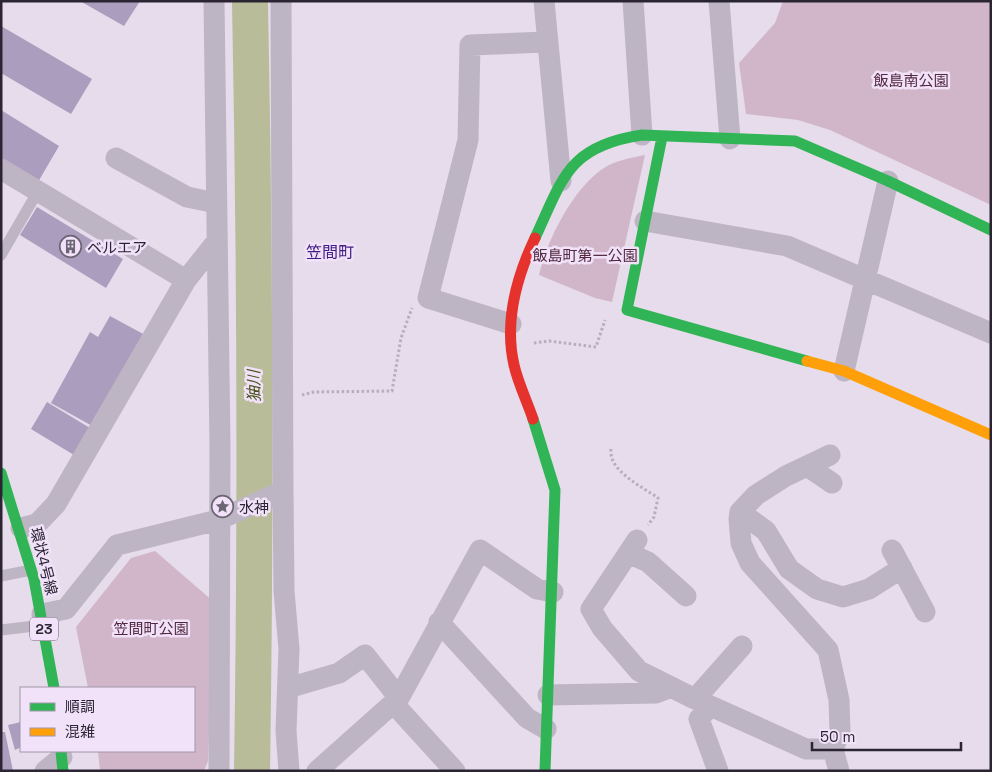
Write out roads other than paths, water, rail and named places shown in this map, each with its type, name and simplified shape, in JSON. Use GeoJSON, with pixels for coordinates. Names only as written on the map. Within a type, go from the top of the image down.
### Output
{"type":"FeatureCollection","features":[{"type":"Feature","properties":{"kind":"street"},"geometry":{"type":"LineString","coordinates":[[214,1],[220,437],[218,520],[219,771]]}},
{"type":"Feature","properties":{"kind":"street"},"geometry":{"type":"LineString","coordinates":[[281,1],[282,398],[284,591],[289,649],[286,731],[288,771]]}},
{"type":"Feature","properties":{"kind":"street"},"geometry":{"type":"LineString","coordinates":[[544,1],[546,42],[560,181]]}},
{"type":"Feature","properties":{"kind":"street"},"geometry":{"type":"LineString","coordinates":[[633,1],[652,136],[645,221],[627,310],[844,372],[991,435]]}},
{"type":"Feature","properties":{"kind":"street"},"geometry":{"type":"LineString","coordinates":[[719,1],[730,139]]}},
{"type":"Feature","properties":{"kind":"street"},"geometry":{"type":"LineString","coordinates":[[511,324],[428,298],[468,140],[470,45],[546,42]]}},
{"type":"Feature","properties":{"kind":"street"},"geometry":{"type":"LineString","coordinates":[[545,771],[553,592],[555,490],[543,445],[514,367],[510,346],[511,324],[512,305],[520,270],[560,181],[576,160],[590,151],[622,138],[652,136],[730,139],[773,138],[795,141],[888,181],[991,230]]}},
{"type":"Feature","properties":{"kind":"street"},"geometry":{"type":"LineString","coordinates":[[116,158],[187,197],[216,203]]}},
{"type":"Feature","properties":{"kind":"street"},"geometry":{"type":"LineString","coordinates":[[1,169],[186,280]]}},
{"type":"Feature","properties":{"kind":"street"},"geometry":{"type":"LineString","coordinates":[[844,372],[888,181]]}},
{"type":"Feature","properties":{"kind":"street"},"geometry":{"type":"LineString","coordinates":[[645,221],[787,246],[991,333]]}},
{"type":"Feature","properties":{"kind":"street"},"geometry":{"type":"LineString","coordinates":[[21,528],[37,524],[56,504],[186,280],[217,241]]}},
{"type":"Feature","properties":{"kind":"street"},"geometry":{"type":"LineString","coordinates":[[830,455],[786,476],[756,495],[740,512],[741,543],[750,563],[828,650],[839,700],[840,732],[833,749],[839,771]]}},
{"type":"Feature","properties":{"kind":"street"},"geometry":{"type":"LineString","coordinates":[[807,466],[832,483]]}},
{"type":"Feature","properties":{"kind":"street","name":"環状4号線"},"geometry":{"type":"LineString","coordinates":[[1,473],[21,528],[43,620],[54,687]]}},
{"type":"Feature","properties":{"kind":"street"},"geometry":{"type":"LineString","coordinates":[[43,620],[66,609],[117,545],[218,520],[283,490]]}},
{"type":"Feature","properties":{"kind":"street"},"geometry":{"type":"LineString","coordinates":[[740,512],[766,531],[789,569],[817,589],[843,597],[869,588],[897,559],[925,612]]}},
{"type":"Feature","properties":{"kind":"street"},"geometry":{"type":"LineString","coordinates":[[686,596],[632,546],[591,610],[602,628],[639,671],[702,703],[806,749],[833,749]]}},
{"type":"Feature","properties":{"kind":"street"},"geometry":{"type":"LineString","coordinates":[[327,768],[396,700],[480,550],[537,589],[553,592]]}},
{"type":"Feature","properties":{"kind":"street"},"geometry":{"type":"LineString","coordinates":[[440,622],[527,718],[546,729]]}},
{"type":"Feature","properties":{"kind":"street"},"geometry":{"type":"LineString","coordinates":[[718,771],[699,719],[702,703],[742,646]]}},
{"type":"Feature","properties":{"kind":"street"},"geometry":{"type":"LineString","coordinates":[[288,688],[338,673],[365,654],[396,700],[455,771]]}},
{"type":"Feature","properties":{"kind":"street"},"geometry":{"type":"LineString","coordinates":[[548,695],[656,693],[671,687]]}},
{"type":"Feature","properties":{"kind":"street"},"geometry":{"type":"LineString","coordinates":[[45,771],[62,759]]}},
{"type":"Feature","properties":{"kind":"lane"},"geometry":{"type":"LineString","coordinates":[[1,255],[38,191]]}},
{"type":"Feature","properties":{"kind":"lane"},"geometry":{"type":"LineString","coordinates":[[1,576],[30,570]]}},
{"type":"Feature","properties":{"kind":"lane"},"geometry":{"type":"LineString","coordinates":[[1,630],[43,620]]}},
{"type":"Feature","properties":{"kind":"waterway","name":"㹨川"},"geometry":{"type":"LineString","coordinates":[[250,1],[254,386],[252,771]]}},
{"type":"Feature","properties":{"kind":"place","name":"ベルエア"},"geometry":{"type":"Point","coordinates":[71,247]}},
{"type":"Feature","properties":{"kind":"place","name":"水神"},"geometry":{"type":"Point","coordinates":[223,507]}},
{"type":"Feature","properties":{"kind":"district","name":"笠間町"},"geometry":{"type":"Point","coordinates":[330,252]}},
{"type":"Feature","properties":{"kind":"park label","name":"飯島南公園"},"geometry":{"type":"Point","coordinates":[911,80]}},
{"type":"Feature","properties":{"kind":"park label","name":"飯島町第一公園"},"geometry":{"type":"Point","coordinates":[585,255]}},
{"type":"Feature","properties":{"kind":"park label","name":"笠間町公園"},"geometry":{"type":"Point","coordinates":[151,628]}}]}
